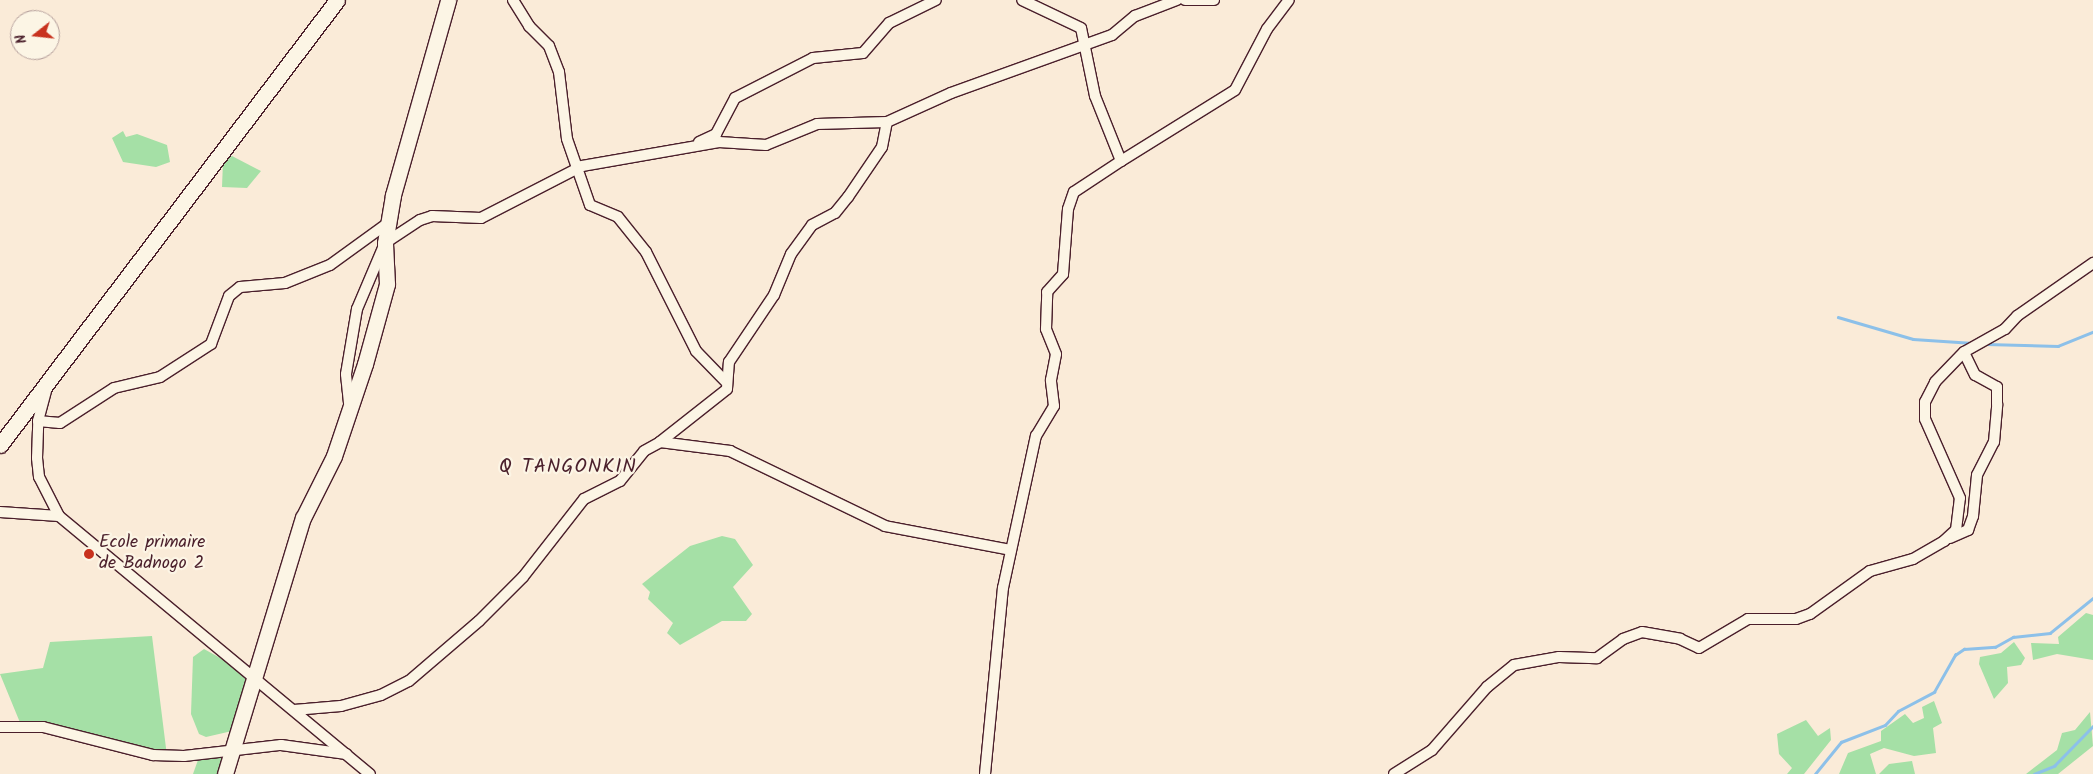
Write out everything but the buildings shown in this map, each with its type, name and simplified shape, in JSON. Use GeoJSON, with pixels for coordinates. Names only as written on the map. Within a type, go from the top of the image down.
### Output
{"type":"FeatureCollection","features":[{"type":"Feature","properties":{"kind":"street"},"geometry":{"type":"LineString","coordinates":[[0,444],[337,0]]}},
{"type":"Feature","properties":{"kind":"street"},"geometry":{"type":"LineString","coordinates":[[225,774],[303,518],[350,414],[387,284],[385,243],[388,223],[448,0]]}},
{"type":"Feature","properties":{"kind":"street"},"geometry":{"type":"LineString","coordinates":[[513,0],[529,26],[549,46],[559,72],[567,139],[590,205],[618,217],[646,252],[696,351],[726,382]]}},
{"type":"Feature","properties":{"kind":"street"},"geometry":{"type":"LineString","coordinates":[[689,147],[716,134],[735,98],[813,58],[863,53],[889,23],[936,0]]}},
{"type":"Feature","properties":{"kind":"street"},"geometry":{"type":"LineString","coordinates":[[1022,0],[1075,23],[1081,28],[1096,96],[1121,161]]}},
{"type":"Feature","properties":{"kind":"street"},"geometry":{"type":"LineString","coordinates":[[350,414],[346,374],[352,330],[385,243],[432,216],[481,218],[505,209],[576,169],[719,142],[752,148],[786,140],[817,124],[887,122],[1084,44],[1112,35],[1135,16],[1176,0]]}},
{"type":"Feature","properties":{"kind":"street"},"geometry":{"type":"LineString","coordinates":[[1184,0],[1214,0]]}},
{"type":"Feature","properties":{"kind":"street"},"geometry":{"type":"LineString","coordinates":[[985,774],[1011,550],[1036,436],[1054,406],[1051,380],[1056,354],[1046,329],[1048,292],[1063,274],[1068,208],[1074,192],[1236,90],[1267,30],[1289,0]]}},
{"type":"Feature","properties":{"kind":"street"},"geometry":{"type":"LineString","coordinates":[[294,710],[341,706],[381,695],[409,681],[479,621],[523,576],[584,499],[620,480],[644,451],[660,442],[722,394],[726,382],[728,362],[774,295],[791,254],[812,226],[835,213],[848,197],[882,148],[887,122]]}},
{"type":"Feature","properties":{"kind":"street"},"geometry":{"type":"LineString","coordinates":[[38,421],[60,423],[114,388],[160,377],[211,344],[229,296],[240,287],[285,283],[330,265],[388,223]]}},
{"type":"Feature","properties":{"kind":"street"},"geometry":{"type":"LineString","coordinates":[[1944,541],[1956,530],[1960,498],[1924,411],[1935,382],[1964,352],[2005,329],[2016,316],[2093,263]]}},
{"type":"Feature","properties":{"kind":"street"},"geometry":{"type":"LineString","coordinates":[[1394,774],[1432,750],[1487,687],[1499,682],[1514,665],[1558,656],[1597,658],[1623,639],[1642,632],[1680,639],[1699,648],[1748,619],[1796,619],[1810,614],[1864,575],[1913,559],[1968,530],[1977,475],[1995,433],[1997,387],[1975,375],[1964,352]]}},
{"type":"Feature","properties":{"kind":"street"},"geometry":{"type":"LineString","coordinates":[[50,379],[38,421],[39,476],[59,516],[370,774]]}},
{"type":"Feature","properties":{"kind":"street"},"geometry":{"type":"LineString","coordinates":[[660,442],[730,451],[884,526],[1011,550]]}},
{"type":"Feature","properties":{"kind":"street"},"geometry":{"type":"LineString","coordinates":[[0,512],[59,516]]}},
{"type":"Feature","properties":{"kind":"street"},"geometry":{"type":"LineString","coordinates":[[0,727],[43,727],[153,756],[281,745],[348,755]]}},
{"type":"Feature","properties":{"kind":"green space"},"geometry":{"type":"Polygon","coordinates":[[[123,131],[126,137],[137,134],[167,145],[170,162],[156,167],[123,162],[112,138],[123,131]]]}},
{"type":"Feature","properties":{"kind":"green space"},"geometry":{"type":"Polygon","coordinates":[[[232,156],[261,171],[247,188],[222,187],[223,162],[232,156]]]}},
{"type":"Feature","properties":{"kind":"green space"},"geometry":{"type":"Polygon","coordinates":[[[722,536],[735,539],[753,565],[733,587],[752,614],[746,621],[722,621],[680,645],[667,633],[673,623],[648,599],[650,592],[642,584],[690,546],[722,536]]]}},
{"type":"Feature","properties":{"kind":"green space"},"geometry":{"type":"Polygon","coordinates":[[[2086,613],[2093,615],[2093,660],[2057,654],[2033,660],[2031,643],[2059,644],[2058,637],[2086,613]]]}},
{"type":"Feature","properties":{"kind":"green space"},"geometry":{"type":"Polygon","coordinates":[[[152,636],[167,756],[21,725],[0,674],[43,668],[50,642],[152,636]]]}},
{"type":"Feature","properties":{"kind":"green space"},"geometry":{"type":"Polygon","coordinates":[[[2014,642],[2025,658],[2021,665],[2007,667],[2008,683],[1994,699],[1979,664],[1980,657],[2001,653],[2014,642]]]}},
{"type":"Feature","properties":{"kind":"green space"},"geometry":{"type":"Polygon","coordinates":[[[204,649],[240,669],[247,680],[232,731],[206,737],[199,734],[191,714],[193,657],[204,649]]]}},
{"type":"Feature","properties":{"kind":"green space"},"geometry":{"type":"Polygon","coordinates":[[[1934,701],[1942,723],[1933,728],[1936,753],[1914,756],[1884,748],[1870,754],[1876,774],[1839,774],[1848,753],[1881,741],[1881,731],[1905,714],[1913,723],[1924,718],[1922,707],[1934,701]]]}},
{"type":"Feature","properties":{"kind":"green space"},"geometry":{"type":"Polygon","coordinates":[[[2090,712],[2093,746],[2058,774],[2026,774],[2057,750],[2062,733],[2075,730],[2090,712]]]}},
{"type":"Feature","properties":{"kind":"green space"},"geometry":{"type":"Polygon","coordinates":[[[1806,720],[1818,736],[1830,728],[1831,740],[1804,774],[1787,774],[1792,768],[1779,754],[1777,734],[1806,720]]]}},
{"type":"Feature","properties":{"kind":"green space"},"geometry":{"type":"Polygon","coordinates":[[[225,755],[221,774],[193,774],[198,760],[225,755]]]}},
{"type":"Feature","properties":{"kind":"green space"},"geometry":{"type":"Polygon","coordinates":[[[1912,761],[1915,774],[1879,774],[1889,764],[1912,761]]]}},
{"type":"Feature","properties":{"kind":"waterway"},"geometry":{"type":"LineString","coordinates":[[1838,317],[1913,339],[1973,343]]}},
{"type":"Feature","properties":{"kind":"waterway"},"geometry":{"type":"LineString","coordinates":[[1986,344],[2058,346],[2093,332]]}},
{"type":"Feature","properties":{"kind":"waterway"},"geometry":{"type":"LineString","coordinates":[[1815,774],[1841,742],[1885,725],[1898,711],[1934,692],[1955,655],[1964,649],[1995,647],[2013,637],[2050,633],[2093,598]]}},
{"type":"Feature","properties":{"kind":"waterway"},"geometry":{"type":"LineString","coordinates":[[2034,774],[2054,766],[2093,726]]}},
{"type":"Feature","properties":{"kind":"place","name":"Ecole primaire de Badnogo 2"},"geometry":{"type":"Point","coordinates":[89,554]}},
{"type":"Feature","properties":{"kind":"district","name":"Q TANGONKIN"},"geometry":{"type":"Point","coordinates":[568,467]}}]}
